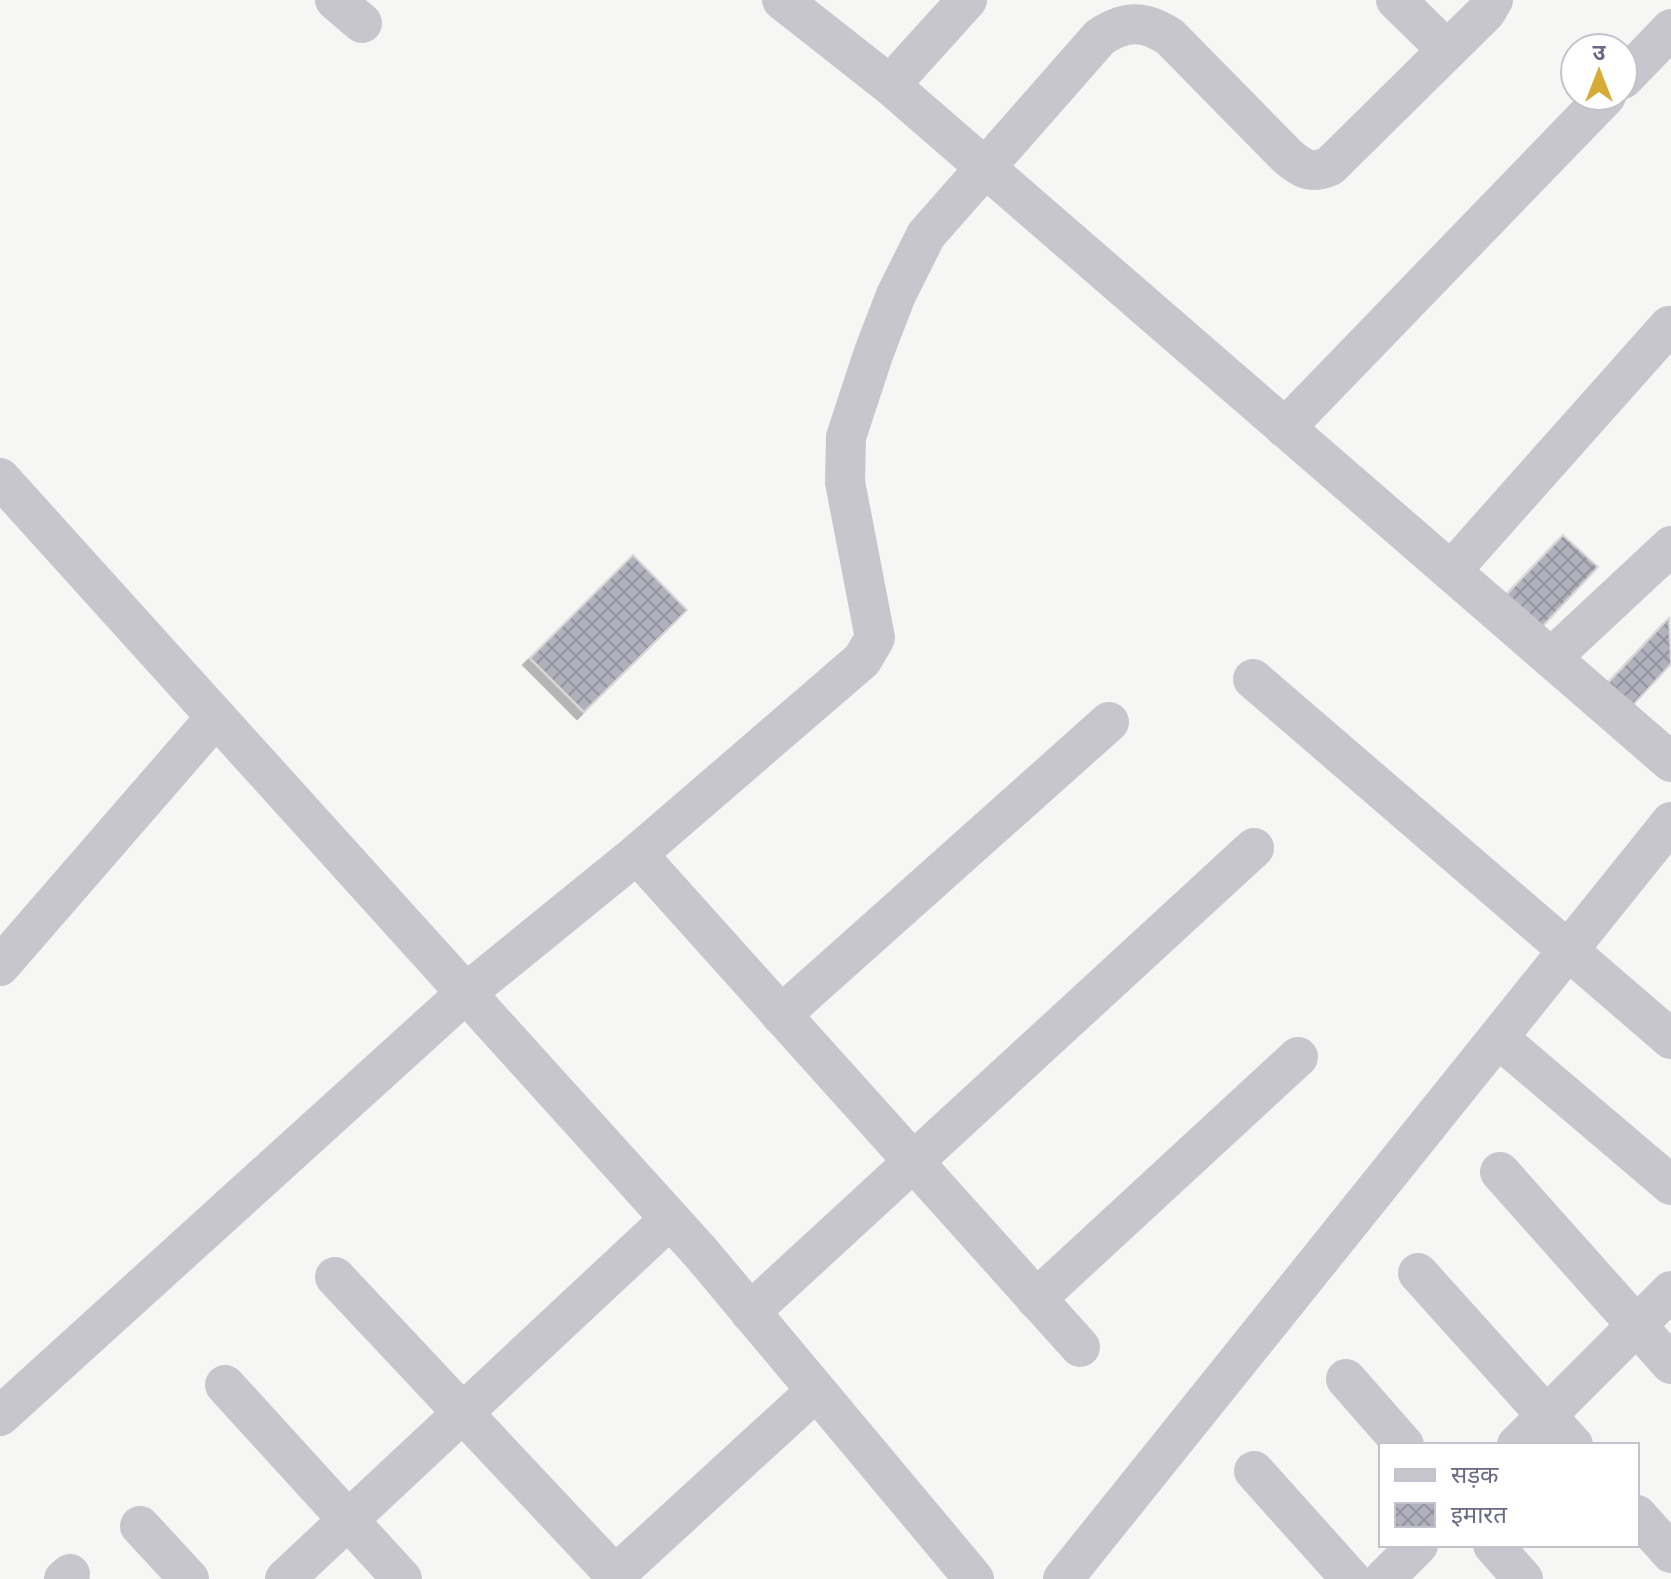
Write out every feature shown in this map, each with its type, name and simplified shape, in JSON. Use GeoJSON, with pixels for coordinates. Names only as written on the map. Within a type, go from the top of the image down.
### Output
{"type":"FeatureCollection","features":[{"type":"Feature","properties":{"kind":"street"},"geometry":{"type":"LineString","coordinates":[[782,0],[890,85],[1551,658],[1667,750]]}},
{"type":"Feature","properties":{"kind":"street"},"geometry":{"type":"LineString","coordinates":[[890,85],[967,0]]}},
{"type":"Feature","properties":{"kind":"street"},"geometry":{"type":"LineString","coordinates":[[1396,0],[1447,50]]}},
{"type":"Feature","properties":{"kind":"street"},"geometry":{"type":"LineString","coordinates":[[0,1416],[466,993],[637,854],[862,660],[875,638],[845,482],[846,437],[896,295],[926,235],[1100,37],[1121,24],[1150,24],[1170,37],[1287,156],[1301,168],[1315,172],[1330,166],[1486,12],[1493,0]]}},
{"type":"Feature","properties":{"kind":"street"},"geometry":{"type":"LineString","coordinates":[[1639,62],[1671,29]]}},
{"type":"Feature","properties":{"kind":"street"},"geometry":{"type":"LineString","coordinates":[[1285,428],[1591,112]]}},
{"type":"Feature","properties":{"kind":"street"},"geometry":{"type":"LineString","coordinates":[[1451,571],[1669,326]]}},
{"type":"Feature","properties":{"kind":"street"},"geometry":{"type":"LineString","coordinates":[[0,478],[670,1219],[974,1579]]}},
{"type":"Feature","properties":{"kind":"street"},"geometry":{"type":"LineString","coordinates":[[1551,658],[1671,546]]}},
{"type":"Feature","properties":{"kind":"street"},"geometry":{"type":"LineString","coordinates":[[1253,679],[1671,1039]]}},
{"type":"Feature","properties":{"kind":"street"},"geometry":{"type":"LineString","coordinates":[[0,966],[216,717]]}},
{"type":"Feature","properties":{"kind":"street"},"geometry":{"type":"LineString","coordinates":[[781,1015],[1109,722]]}},
{"type":"Feature","properties":{"kind":"street"},"geometry":{"type":"LineString","coordinates":[[1063,1579],[1671,822]]}},
{"type":"Feature","properties":{"kind":"street"},"geometry":{"type":"LineString","coordinates":[[750,1312],[1254,848]]}},
{"type":"Feature","properties":{"kind":"street"},"geometry":{"type":"LineString","coordinates":[[637,854],[1080,1347]]}},
{"type":"Feature","properties":{"kind":"street"},"geometry":{"type":"LineString","coordinates":[[1498,1038],[1671,1185]]}},
{"type":"Feature","properties":{"kind":"street"},"geometry":{"type":"LineString","coordinates":[[1036,1299],[1298,1057]]}},
{"type":"Feature","properties":{"kind":"street"},"geometry":{"type":"LineString","coordinates":[[1500,1172],[1671,1364]]}},
{"type":"Feature","properties":{"kind":"street"},"geometry":{"type":"LineString","coordinates":[[285,1579],[670,1219]]}},
{"type":"Feature","properties":{"kind":"street"},"geometry":{"type":"LineString","coordinates":[[1418,1273],[1571,1443]]}},
{"type":"Feature","properties":{"kind":"street"},"geometry":{"type":"LineString","coordinates":[[335,1277],[613,1577],[816,1391]]}},
{"type":"Feature","properties":{"kind":"street"},"geometry":{"type":"LineString","coordinates":[[1519,1443],[1671,1291]]}},
{"type":"Feature","properties":{"kind":"street"},"geometry":{"type":"LineString","coordinates":[[1346,1379],[1402,1443]]}},
{"type":"Feature","properties":{"kind":"street"},"geometry":{"type":"LineString","coordinates":[[225,1385],[402,1579]]}},
{"type":"Feature","properties":{"kind":"street"},"geometry":{"type":"LineString","coordinates":[[1254,1471],[1351,1579]]}},
{"type":"Feature","properties":{"kind":"street"},"geometry":{"type":"LineString","coordinates":[[1639,1517],[1671,1553]]}},
{"type":"Feature","properties":{"kind":"street"},"geometry":{"type":"LineString","coordinates":[[140,1526],[189,1579]]}},
{"type":"Feature","properties":{"kind":"street"},"geometry":{"type":"LineString","coordinates":[[1384,1579],[1416,1547]]}},
{"type":"Feature","properties":{"kind":"street"},"geometry":{"type":"LineString","coordinates":[[1495,1547],[1523,1579]]}},
{"type":"Feature","properties":{"kind":"building"},"geometry":{"type":"Polygon","coordinates":[[[1563,535],[1598,567],[1540,629],[1505,596],[1563,535]]]}},
{"type":"Feature","properties":{"kind":"building"},"geometry":{"type":"Polygon","coordinates":[[[633,555],[687,610],[584,712],[530,658],[633,555]]]}},
{"type":"Feature","properties":{"kind":"building"},"geometry":{"type":"Polygon","coordinates":[[[1669,618],[1671,664],[1631,707],[1606,685],[1669,618]]]}}]}
